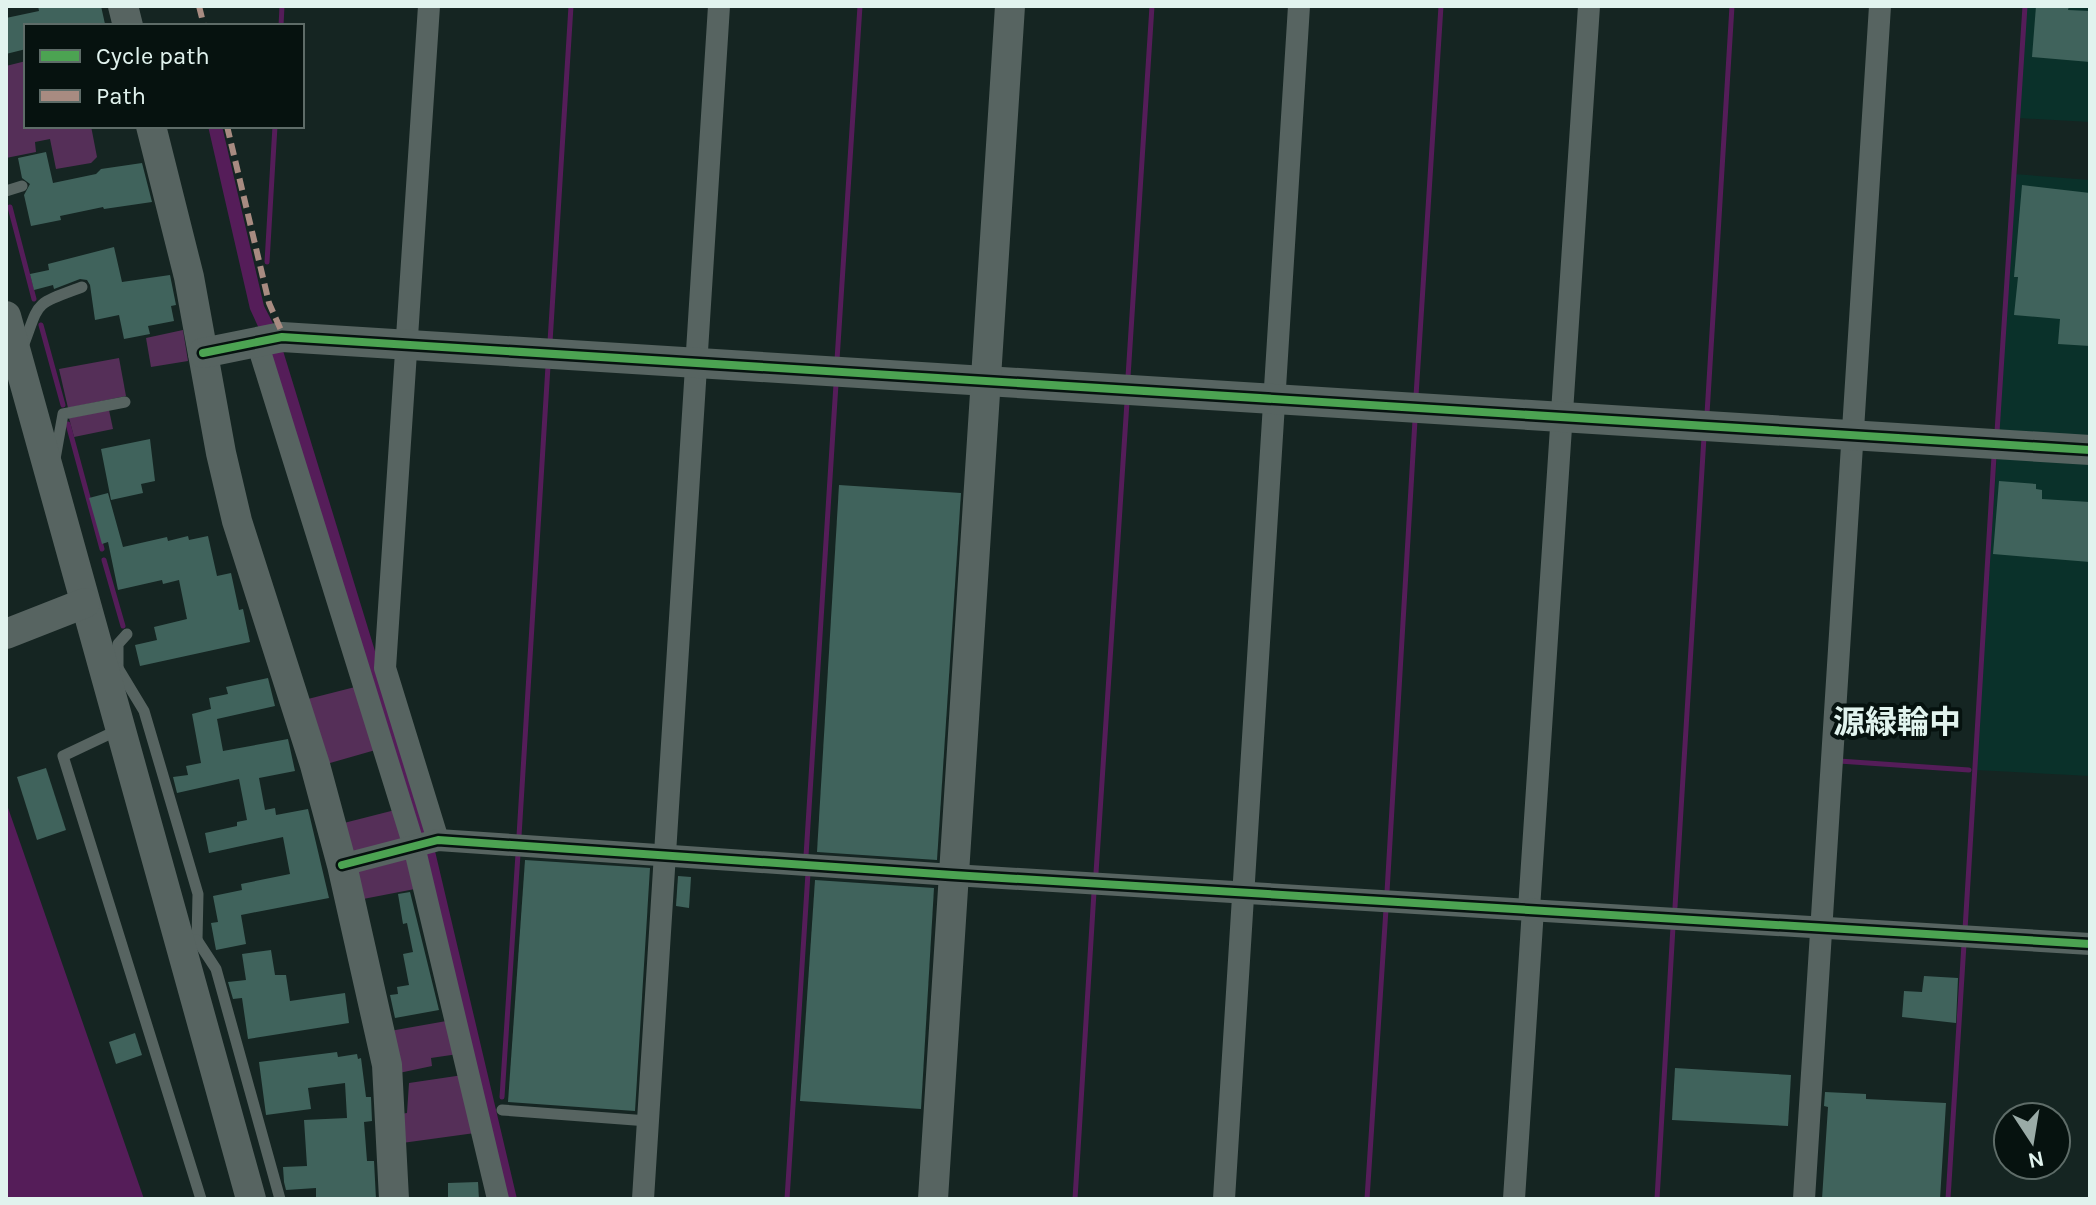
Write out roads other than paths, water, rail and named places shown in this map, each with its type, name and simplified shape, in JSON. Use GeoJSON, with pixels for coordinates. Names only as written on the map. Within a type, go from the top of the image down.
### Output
{"type":"FeatureCollection","features":[{"type":"Feature","properties":{"kind":"street"},"geometry":{"type":"LineString","coordinates":[[429,6],[385,668],[498,1199]]}},
{"type":"Feature","properties":{"kind":"street"},"geometry":{"type":"LineString","coordinates":[[643,1199],[719,6]]}},
{"type":"Feature","properties":{"kind":"street"},"geometry":{"type":"LineString","coordinates":[[933,1199],[1010,6]]}},
{"type":"Feature","properties":{"kind":"street"},"geometry":{"type":"LineString","coordinates":[[1224,1199],[1299,6]]}},
{"type":"Feature","properties":{"kind":"street"},"geometry":{"type":"LineString","coordinates":[[1514,1199],[1589,6]]}},
{"type":"Feature","properties":{"kind":"street"},"geometry":{"type":"LineString","coordinates":[[1804,1199],[1880,6]]}},
{"type":"Feature","properties":{"kind":"street"},"geometry":{"type":"LineString","coordinates":[[152,128],[189,277],[221,453],[237,521],[315,765],[342,865],[387,1065],[394,1199]]}},
{"type":"Feature","properties":{"kind":"street"},"geometry":{"type":"LineString","coordinates":[[6,316],[85,603],[111,669],[120,729],[189,942],[251,1199]]}},
{"type":"Feature","properties":{"kind":"street"},"geometry":{"type":"LineString","coordinates":[[266,340],[423,844]]}},
{"type":"Feature","properties":{"kind":"street"},"geometry":{"type":"LineString","coordinates":[[203,353],[266,340],[407,345],[2090,450]]}},
{"type":"Feature","properties":{"kind":"street"},"geometry":{"type":"LineString","coordinates":[[6,634],[85,603]]}},
{"type":"Feature","properties":{"kind":"street"},"geometry":{"type":"LineString","coordinates":[[342,865],[423,844],[665,855],[2090,944]]}},
{"type":"Feature","properties":{"kind":"lane"},"geometry":{"type":"LineString","coordinates":[[6,191],[22,186]]}},
{"type":"Feature","properties":{"kind":"lane"},"geometry":{"type":"LineString","coordinates":[[17,356],[42,302],[82,287]]}},
{"type":"Feature","properties":{"kind":"lane"},"geometry":{"type":"LineString","coordinates":[[51,479],[63,414],[125,402]]}},
{"type":"Feature","properties":{"kind":"lane"},"geometry":{"type":"LineString","coordinates":[[127,634],[118,644],[111,669],[144,711],[198,894],[189,942],[216,969],[280,1199]]}},
{"type":"Feature","properties":{"kind":"lane"},"geometry":{"type":"LineString","coordinates":[[120,729],[63,756],[201,1199]]}},
{"type":"Feature","properties":{"kind":"lane"},"geometry":{"type":"LineString","coordinates":[[502,1110],[648,1121]]}},
{"type":"Feature","properties":{"kind":"waterway"},"geometry":{"type":"LineString","coordinates":[[281,24],[282,6]]}},
{"type":"Feature","properties":{"kind":"waterway"},"geometry":{"type":"LineString","coordinates":[[550,342],[571,6]]}},
{"type":"Feature","properties":{"kind":"waterway"},"geometry":{"type":"LineString","coordinates":[[837,360],[860,6]]}},
{"type":"Feature","properties":{"kind":"waterway"},"geometry":{"type":"LineString","coordinates":[[1128,377],[1152,6]]}},
{"type":"Feature","properties":{"kind":"waterway"},"geometry":{"type":"LineString","coordinates":[[1416,396],[1441,6]]}},
{"type":"Feature","properties":{"kind":"waterway"},"geometry":{"type":"LineString","coordinates":[[1707,414],[1732,6]]}},
{"type":"Feature","properties":{"kind":"waterway"},"geometry":{"type":"LineString","coordinates":[[1997,432],[2025,6]]}},
{"type":"Feature","properties":{"kind":"waterway"},"geometry":{"type":"LineString","coordinates":[[267,262],[275,128]]}},
{"type":"Feature","properties":{"kind":"waterway"},"geometry":{"type":"LineString","coordinates":[[10,207],[34,299]]}},
{"type":"Feature","properties":{"kind":"waterway"},"geometry":{"type":"LineString","coordinates":[[41,325],[63,405]]}},
{"type":"Feature","properties":{"kind":"waterway"},"geometry":{"type":"LineString","coordinates":[[519,836],[548,366]]}},
{"type":"Feature","properties":{"kind":"waterway"},"geometry":{"type":"LineString","coordinates":[[806,856],[836,384]]}},
{"type":"Feature","properties":{"kind":"waterway"},"geometry":{"type":"LineString","coordinates":[[1096,873],[1127,402]]}},
{"type":"Feature","properties":{"kind":"waterway"},"geometry":{"type":"LineString","coordinates":[[1387,892],[1415,420]]}},
{"type":"Feature","properties":{"kind":"waterway"},"geometry":{"type":"LineString","coordinates":[[68,424],[102,549]]}},
{"type":"Feature","properties":{"kind":"waterway"},"geometry":{"type":"LineString","coordinates":[[1675,907],[1704,437]]}},
{"type":"Feature","properties":{"kind":"waterway"},"geometry":{"type":"LineString","coordinates":[[1965,930],[1994,456]]}},
{"type":"Feature","properties":{"kind":"waterway"},"geometry":{"type":"LineString","coordinates":[[104,560],[123,626]]}},
{"type":"Feature","properties":{"kind":"waterway"},"geometry":{"type":"LineString","coordinates":[[1839,761],[1969,770]]}},
{"type":"Feature","properties":{"kind":"waterway"},"geometry":{"type":"LineString","coordinates":[[502,1097],[518,854]]}},
{"type":"Feature","properties":{"kind":"waterway"},"geometry":{"type":"LineString","coordinates":[[787,1199],[808,873]]}},
{"type":"Feature","properties":{"kind":"waterway"},"geometry":{"type":"LineString","coordinates":[[1075,1199],[1094,892]]}},
{"type":"Feature","properties":{"kind":"waterway"},"geometry":{"type":"LineString","coordinates":[[1367,1199],[1386,909]]}},
{"type":"Feature","properties":{"kind":"waterway"},"geometry":{"type":"LineString","coordinates":[[1657,1199],[1673,927]]}},
{"type":"Feature","properties":{"kind":"waterway"},"geometry":{"type":"LineString","coordinates":[[1948,1199],[1964,944]]}},
{"type":"Feature","properties":{"kind":"district","name":"源緑輪中"},"geometry":{"type":"Point","coordinates":[1897,722]}}]}
